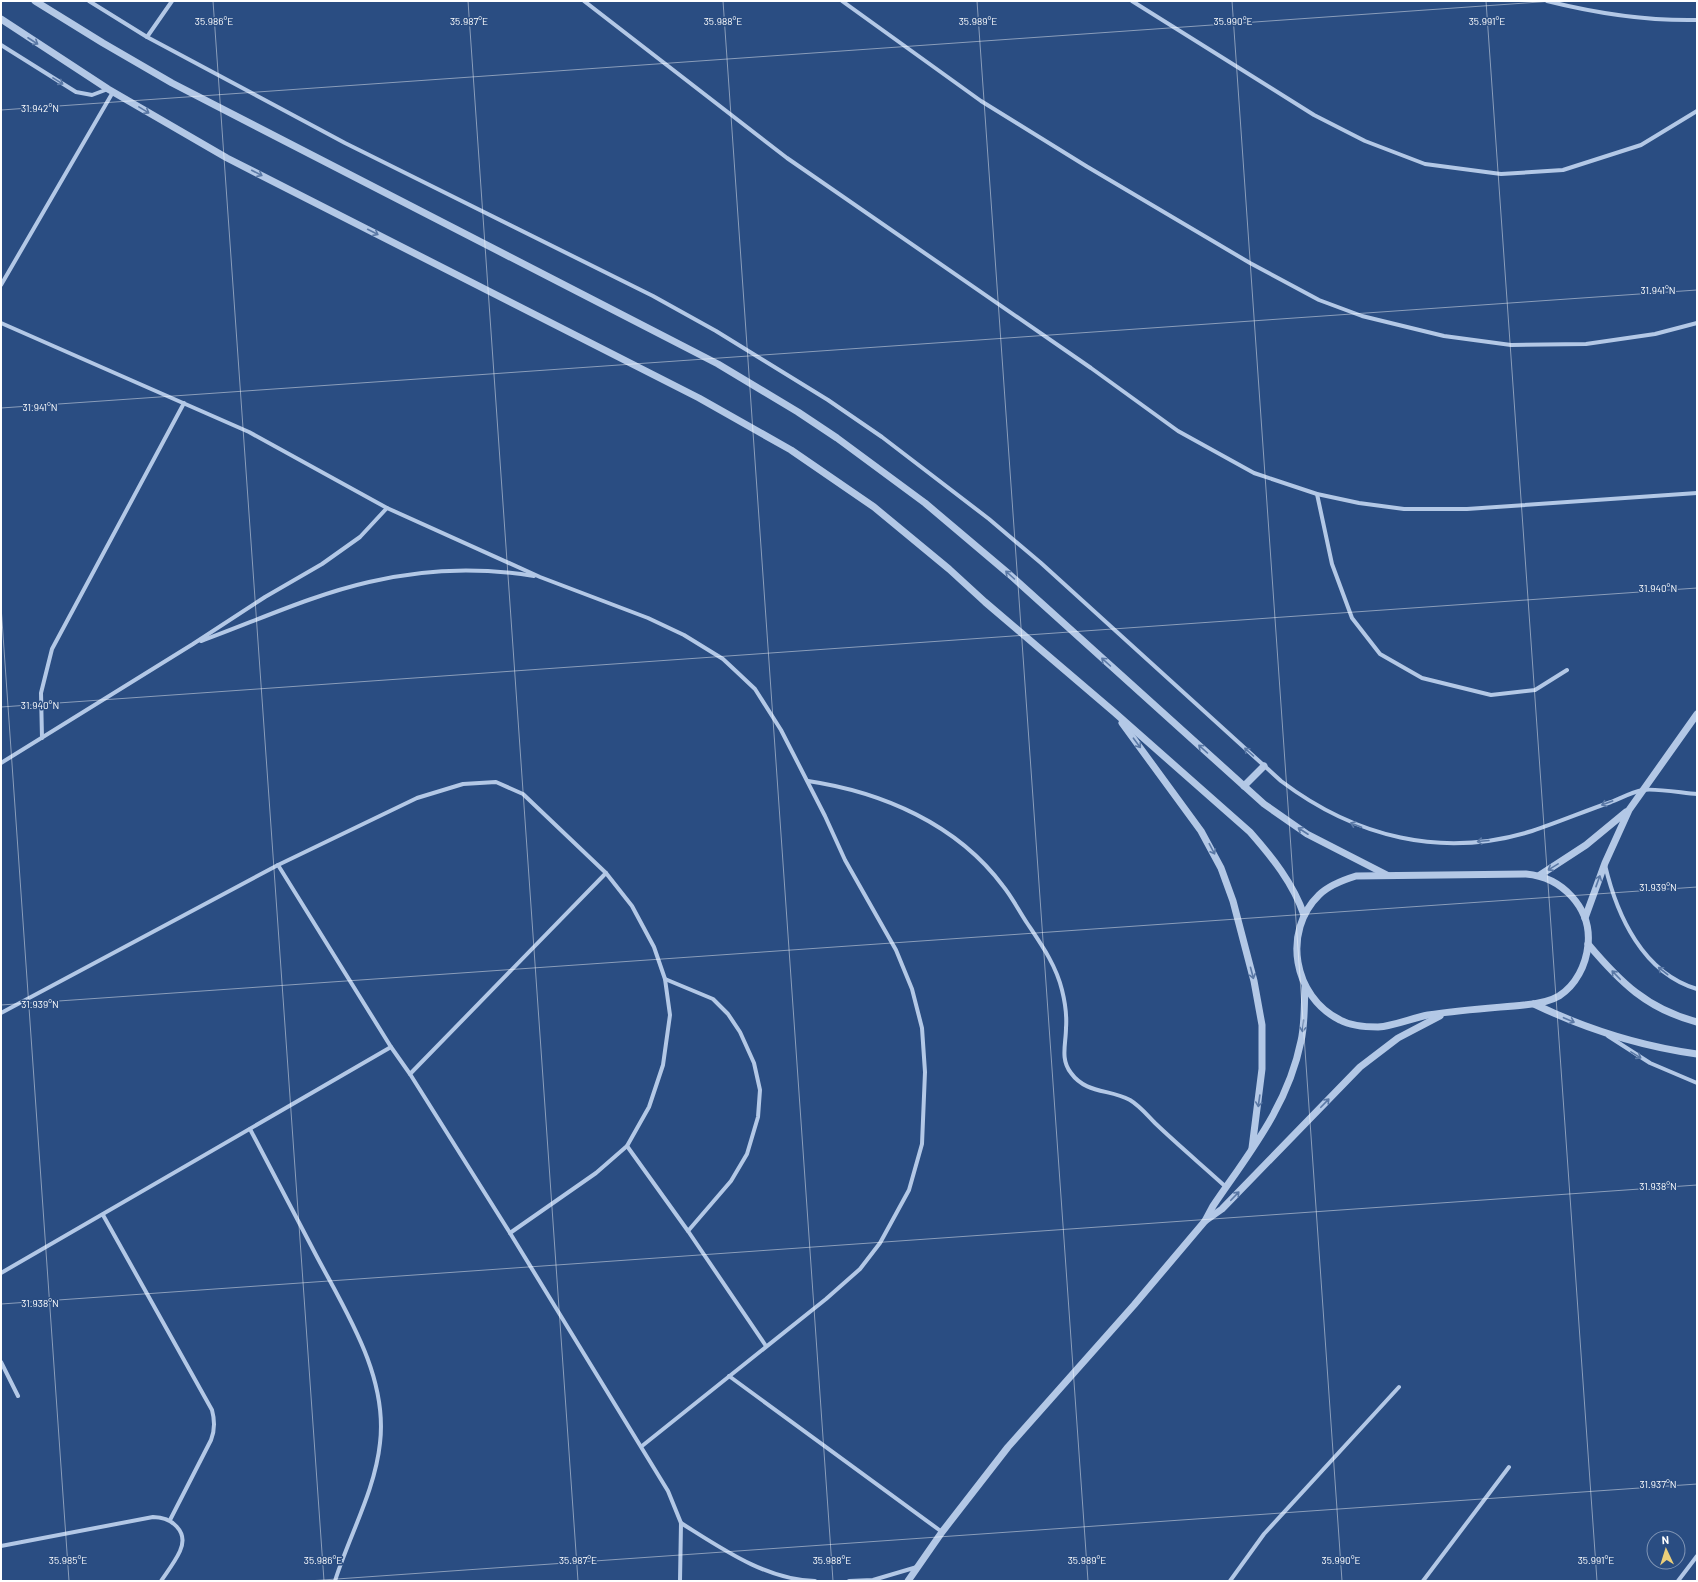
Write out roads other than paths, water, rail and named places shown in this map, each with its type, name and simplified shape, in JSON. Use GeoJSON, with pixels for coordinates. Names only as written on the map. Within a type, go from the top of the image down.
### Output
{"type":"FeatureCollection","features":[{"type":"Feature","properties":{"kind":"street"},"geometry":{"type":"LineString","coordinates":[[35,1],[172,83],[718,364],[798,412],[882,470],[968,538],[1244,786],[1285,820],[1307,834],[1387,875]]}},
{"type":"Feature","properties":{"kind":"street"},"geometry":{"type":"LineString","coordinates":[[90,1],[147,37],[346,143],[653,296],[722,335],[828,400],[888,442],[989,519],[1041,563],[1264,766],[1299,795],[1342,819],[1391,836],[1440,843],[1488,841],[1532,831],[1644,790],[1697,794]]}},
{"type":"Feature","properties":{"kind":"street"},"geometry":{"type":"LineString","coordinates":[[147,37],[172,1]]}},
{"type":"Feature","properties":{"kind":"street"},"geometry":{"type":"LineString","coordinates":[[584,1],[787,158],[1091,368],[1178,431],[1254,473],[1317,494],[1359,503],[1404,509],[1451,509],[1697,493]]}},
{"type":"Feature","properties":{"kind":"street"},"geometry":{"type":"LineString","coordinates":[[842,1],[981,101],[1086,166],[1250,263],[1319,300],[1362,316],[1444,336],[1512,345],[1586,344],[1655,334],[1697,323]]}},
{"type":"Feature","properties":{"kind":"street"},"geometry":{"type":"LineString","coordinates":[[1132,1],[1314,115],[1365,141],[1425,164],[1501,174],[1563,170],[1641,145],[1697,111]]}},
{"type":"Feature","properties":{"kind":"street"},"geometry":{"type":"LineString","coordinates":[[1547,1],[1632,16],[1665,20],[1697,20]]}},
{"type":"Feature","properties":{"kind":"street"},"geometry":{"type":"LineString","coordinates":[[1,19],[110,90],[227,158],[692,394],[791,450],[874,507],[912,537],[1250,832],[1282,872],[1298,897],[1304,915]]}},
{"type":"Feature","properties":{"kind":"street"},"geometry":{"type":"LineString","coordinates":[[1,46],[76,92],[92,95],[110,90]]}},
{"type":"Feature","properties":{"kind":"street"},"geometry":{"type":"LineString","coordinates":[[1,285],[110,90]]}},
{"type":"Feature","properties":{"kind":"street"},"geometry":{"type":"LineString","coordinates":[[1,323],[249,432],[387,508],[540,577],[648,618],[697,642],[723,659],[755,689],[781,730],[808,780],[845,860],[896,950],[912,989],[922,1028],[926,1072],[922,1144],[909,1190],[880,1243],[860,1269],[826,1299],[642,1446]]}},
{"type":"Feature","properties":{"kind":"street"},"geometry":{"type":"LineString","coordinates":[[42,738],[42,693],[52,649],[184,403]]}},
{"type":"Feature","properties":{"kind":"street"},"geometry":{"type":"LineString","coordinates":[[1317,494],[1332,564],[1352,618],[1380,654],[1422,678],[1491,695],[1535,690],[1567,670]]}},
{"type":"Feature","properties":{"kind":"street"},"geometry":{"type":"LineString","coordinates":[[1,763],[193,644],[265,597],[322,564],[360,537],[387,508]]}},
{"type":"Feature","properties":{"kind":"street"},"geometry":{"type":"LineString","coordinates":[[193,644],[340,590],[398,576],[427,572],[477,570],[540,577]]}},
{"type":"Feature","properties":{"kind":"street"},"geometry":{"type":"LineString","coordinates":[[1114,712],[1201,831],[1212,849],[1228,884],[1254,981],[1262,1025],[1262,1069],[1252,1149]]}},
{"type":"Feature","properties":{"kind":"street"},"geometry":{"type":"LineString","coordinates":[[1585,918],[1605,863],[1629,810],[1697,714]]}},
{"type":"Feature","properties":{"kind":"street"},"geometry":{"type":"LineString","coordinates":[[1244,786],[1264,766]]}},
{"type":"Feature","properties":{"kind":"street"},"geometry":{"type":"LineString","coordinates":[[808,780],[853,789],[900,806],[945,832],[985,866],[1003,886],[1044,949],[1057,975],[1065,1008],[1066,1028],[1063,1053],[1070,1072],[1082,1084],[1090,1089],[1120,1096],[1139,1106],[1226,1187]]}},
{"type":"Feature","properties":{"kind":"street"},"geometry":{"type":"LineString","coordinates":[[1,1013],[278,865],[416,798],[463,784],[496,782],[523,794],[606,872],[632,906],[654,947],[665,979],[670,1015],[663,1065],[649,1107],[627,1146],[596,1173],[510,1233]]}},
{"type":"Feature","properties":{"kind":"street"},"geometry":{"type":"LineString","coordinates":[[1540,875],[1586,845],[1629,810]]}},
{"type":"Feature","properties":{"kind":"street"},"geometry":{"type":"LineString","coordinates":[[1605,863],[1617,906],[1638,945],[1646,955],[1666,973],[1697,989]]}},
{"type":"Feature","properties":{"kind":"street"},"geometry":{"type":"LineString","coordinates":[[278,865],[391,1047],[410,1074],[510,1233],[642,1446],[670,1497],[681,1523],[680,1581]]}},
{"type":"Feature","properties":{"kind":"street"},"geometry":{"type":"LineString","coordinates":[[410,1074],[606,872]]}},
{"type":"Feature","properties":{"kind":"street"},"geometry":{"type":"LineString","coordinates":[[1387,875],[1540,875],[1552,880],[1572,896],[1585,918],[1588,944],[1582,968],[1568,988],[1558,996],[1534,1004],[1449,1012],[1380,1026],[1354,1025],[1329,1014],[1315,1001],[1305,987],[1300,976],[1297,953],[1300,927],[1304,915],[1320,894],[1343,880],[1356,876],[1387,875]]}},
{"type":"Feature","properties":{"kind":"street"},"geometry":{"type":"LineString","coordinates":[[1588,944],[1620,979],[1639,997],[1674,1015],[1697,1022]]}},
{"type":"Feature","properties":{"kind":"street"},"geometry":{"type":"LineString","coordinates":[[665,979],[713,998],[728,1014],[740,1032],[754,1063],[760,1090],[758,1117],[747,1154],[732,1181],[688,1231]]}},
{"type":"Feature","properties":{"kind":"street"},"geometry":{"type":"LineString","coordinates":[[908,1581],[942,1532],[1008,1447],[1134,1305],[1205,1221],[1226,1187],[1270,1124],[1281,1103],[1296,1062],[1302,1040],[1305,987]]}},
{"type":"Feature","properties":{"kind":"street"},"geometry":{"type":"LineString","coordinates":[[1534,1004],[1604,1033],[1634,1042],[1697,1054]]}},
{"type":"Feature","properties":{"kind":"street"},"geometry":{"type":"LineString","coordinates":[[1205,1221],[1222,1209],[1360,1067],[1398,1038],[1449,1012]]}},
{"type":"Feature","properties":{"kind":"street"},"geometry":{"type":"LineString","coordinates":[[1604,1033],[1650,1063],[1695,1082]]}},
{"type":"Feature","properties":{"kind":"street"},"geometry":{"type":"LineString","coordinates":[[1,1273],[391,1047]]}},
{"type":"Feature","properties":{"kind":"street"},"geometry":{"type":"LineString","coordinates":[[250,1129],[348,1317],[372,1370],[380,1408],[380,1444],[370,1486],[335,1581]]}},
{"type":"Feature","properties":{"kind":"street"},"geometry":{"type":"LineString","coordinates":[[627,1146],[688,1231],[766,1346]]}},
{"type":"Feature","properties":{"kind":"street"},"geometry":{"type":"LineString","coordinates":[[103,1215],[212,1410],[214,1417],[214,1432],[211,1440],[170,1520]]}},
{"type":"Feature","properties":{"kind":"street"},"geometry":{"type":"LineString","coordinates":[[1,1362],[18,1396]]}},
{"type":"Feature","properties":{"kind":"street"},"geometry":{"type":"LineString","coordinates":[[729,1376],[942,1532]]}},
{"type":"Feature","properties":{"kind":"street"},"geometry":{"type":"LineString","coordinates":[[1230,1581],[1264,1534],[1399,1386]]}},
{"type":"Feature","properties":{"kind":"street"},"geometry":{"type":"LineString","coordinates":[[1423,1581],[1509,1466]]}},
{"type":"Feature","properties":{"kind":"street"},"geometry":{"type":"LineString","coordinates":[[1,1546],[152,1517],[162,1517],[177,1525],[181,1534],[182,1542],[180,1551],[161,1581]]}},
{"type":"Feature","properties":{"kind":"street"},"geometry":{"type":"LineString","coordinates":[[681,1523],[738,1557],[765,1569],[801,1581],[815,1581]]}},
{"type":"Feature","properties":{"kind":"street"},"geometry":{"type":"LineString","coordinates":[[1678,1581],[1697,1556]]}},
{"type":"Feature","properties":{"kind":"street"},"geometry":{"type":"LineString","coordinates":[[849,1581],[873,1580],[918,1566]]}}]}
